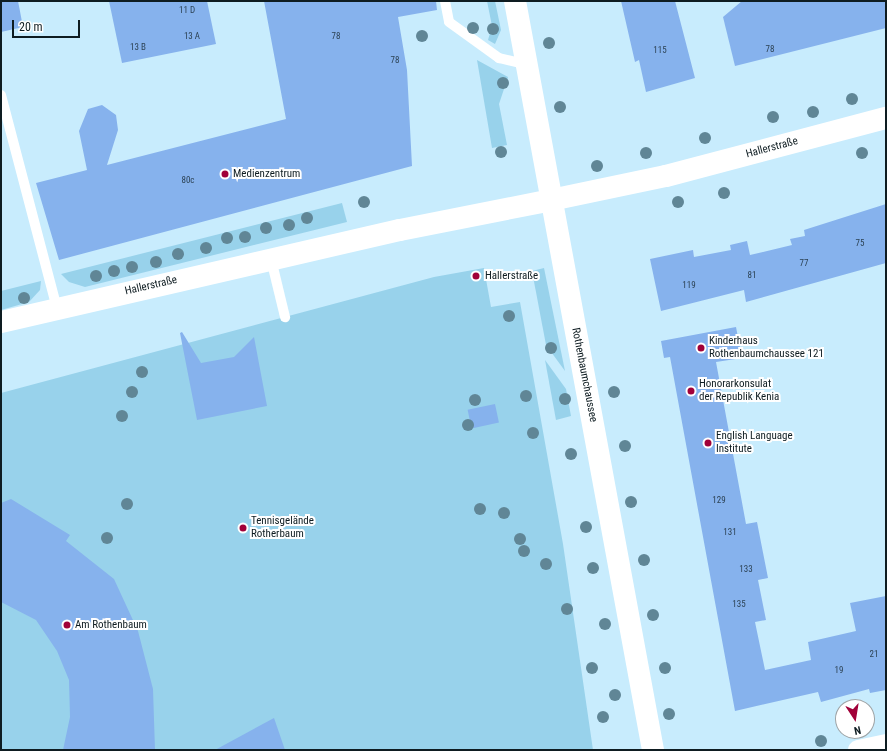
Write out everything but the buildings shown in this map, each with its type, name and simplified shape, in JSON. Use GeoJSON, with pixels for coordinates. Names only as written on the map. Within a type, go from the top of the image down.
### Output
{"type":"FeatureCollection","features":[{"type":"Feature","properties":{"kind":"main road","name":"Rothenbaumchaussee"},"geometry":{"type":"LineString","coordinates":[[515,1],[525,64],[653,750]]}},
{"type":"Feature","properties":{"kind":"main road","name":"Hallerstraße"},"geometry":{"type":"LineString","coordinates":[[1,322],[271,259],[666,176],[886,118]]}},
{"type":"Feature","properties":{"kind":"street"},"geometry":{"type":"LineString","coordinates":[[858,750],[886,744]]}},
{"type":"Feature","properties":{"kind":"lane"},"geometry":{"type":"LineString","coordinates":[[445,1],[449,22],[499,58],[525,64]]}},
{"type":"Feature","properties":{"kind":"lane"},"geometry":{"type":"LineString","coordinates":[[1,95],[58,308]]}},
{"type":"Feature","properties":{"kind":"lane"},"geometry":{"type":"LineString","coordinates":[[271,259],[285,317]]}},
{"type":"Feature","properties":{"kind":"shaded area"},"geometry":{"type":"Polygon","coordinates":[[[487,1],[495,1],[501,30],[495,44],[488,40],[492,26],[487,1]]]}},
{"type":"Feature","properties":{"kind":"shaded area"},"geometry":{"type":"Polygon","coordinates":[[[477,60],[508,77],[499,104],[507,145],[492,148],[477,60]]]}},
{"type":"Feature","properties":{"kind":"shaded area"},"geometry":{"type":"Polygon","coordinates":[[[342,203],[347,222],[85,287],[69,282],[61,274],[342,203]]]}},
{"type":"Feature","properties":{"kind":"shaded area","name":"Tennisgelände Rotherbaum"},"geometry":{"type":"Polygon","coordinates":[[[484,268],[491,307],[520,302],[563,544],[593,750],[1,750],[1,393],[434,277],[484,268]]]}},
{"type":"Feature","properties":{"kind":"shaded area"},"geometry":{"type":"Polygon","coordinates":[[[544,268],[565,371],[546,345],[532,271],[544,268]]]}},
{"type":"Feature","properties":{"kind":"shaded area"},"geometry":{"type":"Polygon","coordinates":[[[41,281],[40,290],[29,302],[1,310],[1,291],[41,281]]]}},
{"type":"Feature","properties":{"kind":"shaded area"},"geometry":{"type":"Polygon","coordinates":[[[545,360],[566,389],[571,416],[556,420],[545,360]]]}},
{"type":"Feature","properties":{"kind":"place","name":"Medienzentrum"},"geometry":{"type":"Point","coordinates":[225,174]}},
{"type":"Feature","properties":{"kind":"place","name":"Hallerstraße"},"geometry":{"type":"Point","coordinates":[476,276]}},
{"type":"Feature","properties":{"kind":"place","name":"Kinderhaus Rothenbaumchaussee 121"},"geometry":{"type":"Point","coordinates":[701,348]}},
{"type":"Feature","properties":{"kind":"place","name":"Honorarkonsulat der Republik Kenia"},"geometry":{"type":"Point","coordinates":[691,391]}},
{"type":"Feature","properties":{"kind":"place","name":"English Language Institute"},"geometry":{"type":"Point","coordinates":[708,443]}},
{"type":"Feature","properties":{"kind":"place","name":"Tennisgelände Rotherbaum"},"geometry":{"type":"Point","coordinates":[243,528]}},
{"type":"Feature","properties":{"kind":"place","name":"Am Rothenbaum"},"geometry":{"type":"Point","coordinates":[67,625]}}]}
